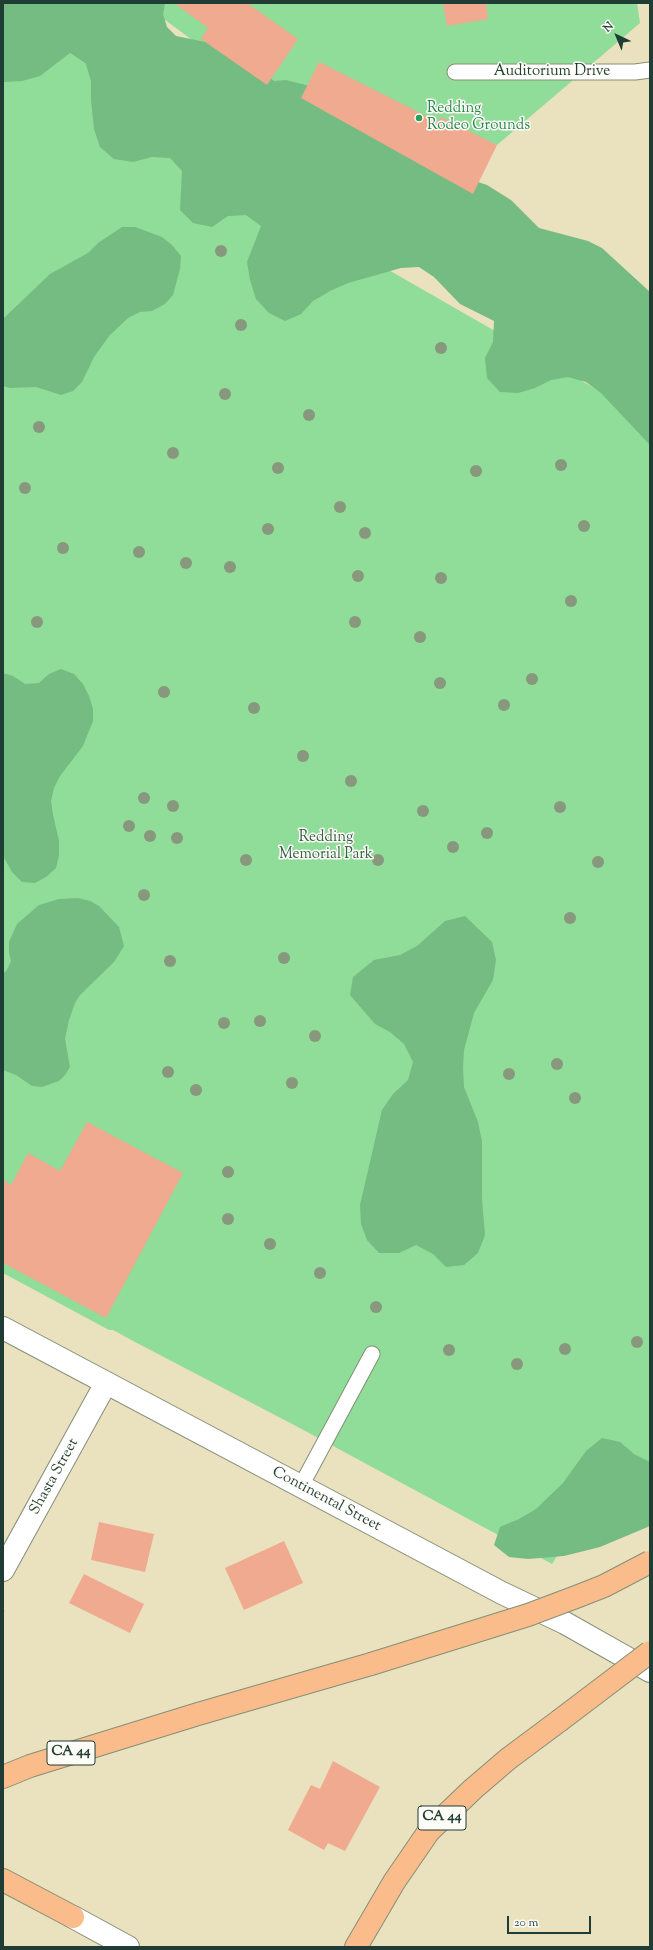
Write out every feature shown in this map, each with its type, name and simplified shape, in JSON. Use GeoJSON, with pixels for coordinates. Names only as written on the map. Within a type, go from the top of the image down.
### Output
{"type":"FeatureCollection","features":[{"type":"Feature","properties":{"kind":"highway","name":"CA 44"},"geometry":{"type":"LineString","coordinates":[[3,1776],[30,1766],[198,1714],[371,1664],[562,1602],[604,1586],[650,1562]]}},
{"type":"Feature","properties":{"kind":"highway","name":"CA 44"},"geometry":{"type":"LineString","coordinates":[[356,1947],[394,1882],[429,1831],[473,1789],[508,1759],[650,1652]]}},
{"type":"Feature","properties":{"kind":"highway"},"geometry":{"type":"LineString","coordinates":[[3,1880],[73,1917]]}},
{"type":"Feature","properties":{"kind":"street","name":"Continental Street"},"geometry":{"type":"LineString","coordinates":[[3,1328],[502,1593],[564,1623],[650,1671]]}},
{"type":"Feature","properties":{"kind":"street","name":"Shasta Street"},"geometry":{"type":"LineString","coordinates":[[3,1570],[106,1383]]}},
{"type":"Feature","properties":{"kind":"street"},"geometry":{"type":"LineString","coordinates":[[73,1917],[128,1947]]}},
{"type":"Feature","properties":{"kind":"lane","name":"Auditorium Drive"},"geometry":{"type":"LineString","coordinates":[[455,72],[635,72],[650,70]]}},
{"type":"Feature","properties":{"kind":"lane"},"geometry":{"type":"LineString","coordinates":[[301,1486],[372,1354]]}},
{"type":"Feature","properties":{"kind":"green space"},"geometry":{"type":"Polygon","coordinates":[[[3,3],[165,3],[163,14],[167,27],[176,36],[230,47],[274,81],[286,80],[352,97],[436,168],[487,185],[511,200],[539,228],[588,241],[602,248],[650,292],[650,445],[601,393],[586,382],[568,377],[551,380],[535,388],[518,393],[500,392],[487,378],[485,358],[493,342],[494,321],[460,304],[434,277],[419,267],[401,268],[348,283],[313,301],[301,314],[285,321],[269,313],[256,299],[250,280],[247,262],[261,226],[246,215],[228,216],[212,227],[193,223],[180,210],[182,171],[170,158],[152,157],[133,162],[114,159],[100,147],[94,129],[91,81],[86,64],[70,53],[40,76],[22,81],[3,82],[3,3]]]}},
{"type":"Feature","properties":{"kind":"green space","name":"Redding Rodeo Grounds"},"geometry":{"type":"Polygon","coordinates":[[[146,3],[637,3],[640,23],[497,145],[261,91],[149,8],[146,3]]]}},
{"type":"Feature","properties":{"kind":"green space","name":"Redding Memorial Park"},"geometry":{"type":"Polygon","coordinates":[[[3,7],[366,257],[650,420],[650,1486],[612,1466],[552,1564],[296,1426],[113,1330],[109,1330],[3,1273],[3,7]]]}},
{"type":"Feature","properties":{"kind":"green space"},"geometry":{"type":"Polygon","coordinates":[[[122,227],[135,227],[162,237],[172,245],[181,256],[180,269],[173,295],[165,304],[152,311],[140,312],[128,318],[109,336],[94,357],[82,382],[73,391],[61,395],[36,387],[10,388],[3,386],[3,319],[50,274],[88,253],[98,243],[122,227]]]}},
{"type":"Feature","properties":{"kind":"green space"},"geometry":{"type":"Polygon","coordinates":[[[61,669],[74,674],[83,684],[93,709],[93,721],[83,746],[60,776],[54,788],[51,801],[59,841],[59,855],[56,868],[46,877],[35,883],[22,882],[12,872],[3,856],[3,673],[13,676],[25,684],[39,683],[49,674],[61,669]]]}},
{"type":"Feature","properties":{"kind":"green space"},"geometry":{"type":"Polygon","coordinates":[[[78,898],[90,901],[99,906],[119,927],[124,946],[114,962],[80,995],[75,1003],[69,1020],[65,1039],[70,1067],[65,1075],[59,1081],[42,1087],[32,1086],[16,1075],[3,1070],[3,974],[7,970],[11,961],[9,942],[17,924],[39,905],[59,899],[78,898]]]}},
{"type":"Feature","properties":{"kind":"green space"},"geometry":{"type":"Polygon","coordinates":[[[465,916],[492,942],[496,960],[493,980],[474,1013],[464,1050],[463,1067],[464,1087],[478,1122],[482,1141],[482,1199],[485,1235],[478,1253],[464,1265],[446,1267],[433,1254],[416,1245],[399,1253],[379,1253],[367,1240],[361,1224],[360,1205],[382,1110],[393,1094],[408,1080],[413,1062],[404,1044],[390,1032],[375,1024],[350,995],[353,977],[374,960],[400,955],[417,946],[445,921],[465,916]]]}},
{"type":"Feature","properties":{"kind":"green space"},"geometry":{"type":"Polygon","coordinates":[[[602,1438],[620,1442],[634,1454],[650,1462],[650,1526],[600,1547],[564,1556],[528,1559],[509,1557],[494,1545],[500,1527],[519,1519],[536,1509],[563,1483],[586,1451],[602,1438]]]}},
{"type":"Feature","properties":{"kind":"building"},"geometry":{"type":"Polygon","coordinates":[[[174,3],[247,3],[298,39],[267,85],[201,39],[208,28],[174,3]]]}},
{"type":"Feature","properties":{"kind":"building"},"geometry":{"type":"Polygon","coordinates":[[[443,3],[486,3],[488,19],[447,26],[443,3]]]}},
{"type":"Feature","properties":{"kind":"building"},"geometry":{"type":"Polygon","coordinates":[[[319,62],[438,122],[441,117],[497,145],[473,194],[301,98],[319,62]]]}},
{"type":"Feature","properties":{"kind":"building"},"geometry":{"type":"Polygon","coordinates":[[[87,1122],[183,1173],[106,1318],[3,1263],[3,1180],[11,1185],[28,1153],[60,1171],[87,1122]]]}},
{"type":"Feature","properties":{"kind":"building"},"geometry":{"type":"Polygon","coordinates":[[[99,1522],[154,1534],[145,1572],[91,1560],[99,1522]]]}},
{"type":"Feature","properties":{"kind":"building"},"geometry":{"type":"Polygon","coordinates":[[[284,1541],[303,1583],[244,1610],[225,1568],[284,1541]]]}},
{"type":"Feature","properties":{"kind":"building"},"geometry":{"type":"Polygon","coordinates":[[[84,1574],[144,1604],[130,1633],[69,1603],[84,1574]]]}},
{"type":"Feature","properties":{"kind":"building"},"geometry":{"type":"Polygon","coordinates":[[[333,1761],[380,1787],[345,1851],[328,1843],[324,1850],[288,1830],[311,1785],[320,1789],[333,1761]]]}},
{"type":"Feature","properties":{"kind":"place","name":"Redding Rodeo Grounds"},"geometry":{"type":"Point","coordinates":[419,118]}}]}
